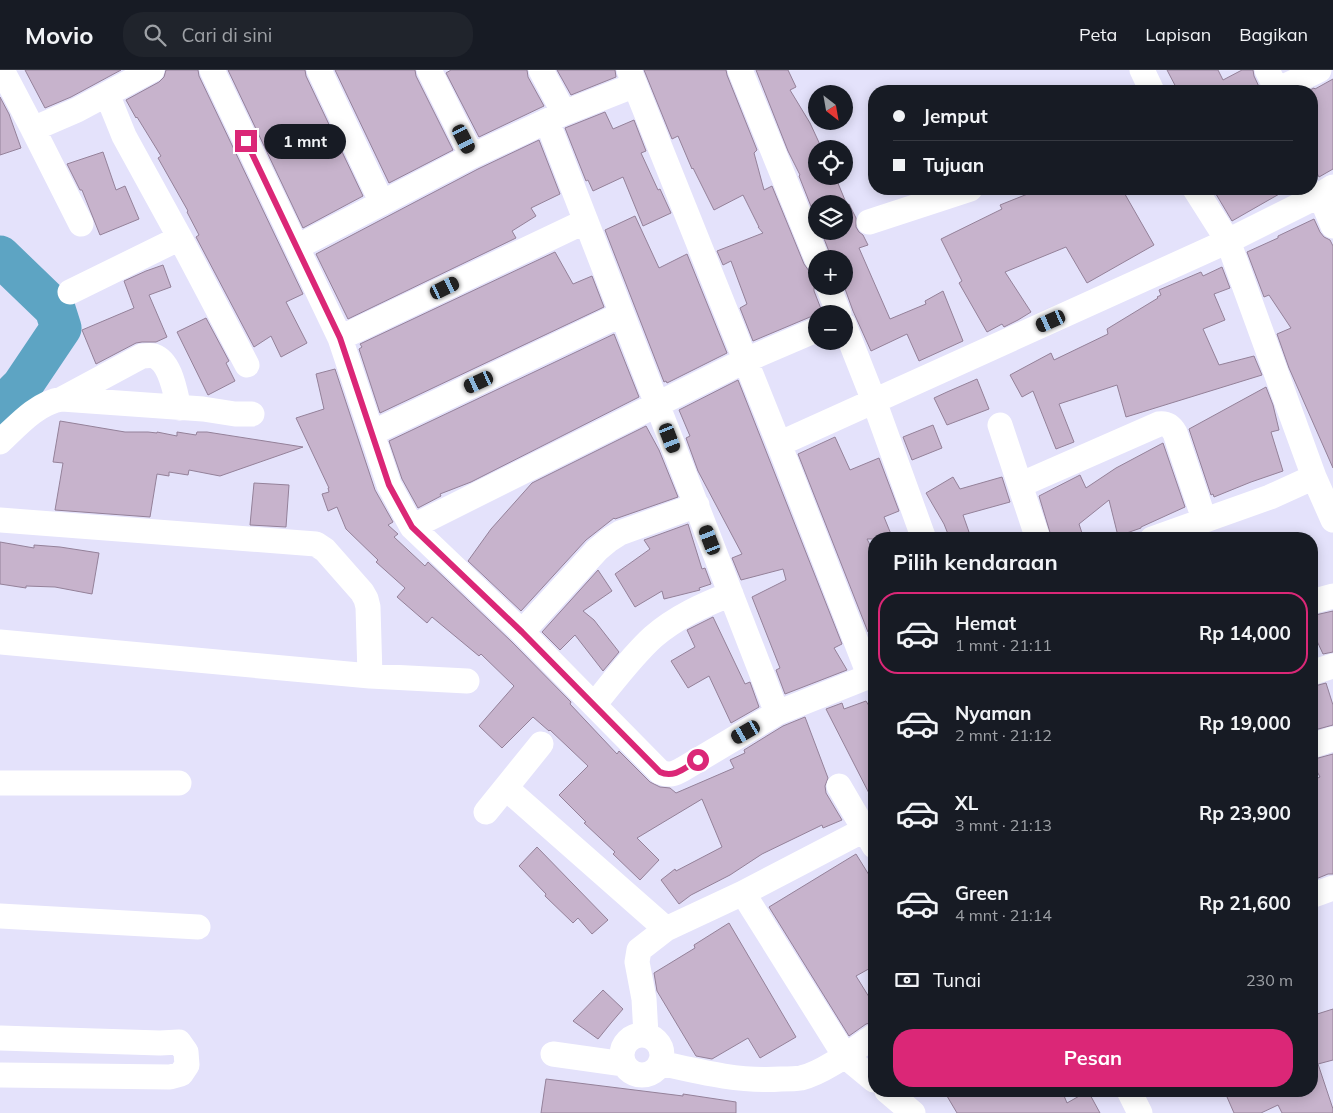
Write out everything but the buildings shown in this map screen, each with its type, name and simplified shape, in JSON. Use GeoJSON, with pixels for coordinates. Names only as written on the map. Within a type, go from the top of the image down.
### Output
{"type":"FeatureCollection","features":[{"type":"Feature","properties":{"kind":"street"},"geometry":{"type":"LineString","coordinates":[[2,70],[81,224]]}},
{"type":"Feature","properties":{"kind":"street"},"geometry":{"type":"LineString","coordinates":[[33,129],[77,110],[152,70]]}},
{"type":"Feature","properties":{"kind":"street"},"geometry":{"type":"LineString","coordinates":[[212,70],[340,338],[389,485],[412,527],[522,632],[660,772],[672,775],[778,713],[868,677]]}},
{"type":"Feature","properties":{"kind":"street"},"geometry":{"type":"LineString","coordinates":[[319,70],[382,203]]}},
{"type":"Feature","properties":{"kind":"street"},"geometry":{"type":"LineString","coordinates":[[429,70],[472,156]]}},
{"type":"Feature","properties":{"kind":"street"},"geometry":{"type":"LineString","coordinates":[[541,70],[586,221],[778,713]]}},
{"type":"Feature","properties":{"kind":"street"},"geometry":{"type":"LineString","coordinates":[[740,70],[813,250]]}},
{"type":"Feature","properties":{"kind":"street"},"geometry":{"type":"LineString","coordinates":[[1142,70],[1149,85]]}},
{"type":"Feature","properties":{"kind":"street"},"geometry":{"type":"LineString","coordinates":[[1273,84],[1318,70]]}},
{"type":"Feature","properties":{"kind":"street"},"geometry":{"type":"LineString","coordinates":[[297,247],[472,156],[632,78],[868,665]]}},
{"type":"Feature","properties":{"kind":"street"},"geometry":{"type":"LineString","coordinates":[[107,94],[124,136],[247,365]]}},
{"type":"Feature","properties":{"kind":"street"},"geometry":{"type":"LineString","coordinates":[[780,444],[1228,241],[1326,191],[1333,226]]}},
{"type":"Feature","properties":{"kind":"street"},"geometry":{"type":"LineString","coordinates":[[869,222],[952,195]]}},
{"type":"Feature","properties":{"kind":"street"},"geometry":{"type":"LineString","coordinates":[[1199,195],[1228,241],[1314,477],[1333,520]]}},
{"type":"Feature","properties":{"kind":"street"},"geometry":{"type":"LineString","coordinates":[[340,338],[586,221]]}},
{"type":"Feature","properties":{"kind":"street"},"geometry":{"type":"LineString","coordinates":[[70,292],[180,238]]}},
{"type":"Feature","properties":{"kind":"street"},"geometry":{"type":"LineString","coordinates":[[372,433],[622,314]]}},
{"type":"Feature","properties":{"kind":"street"},"geometry":{"type":"LineString","coordinates":[[412,527],[746,360],[808,333]]}},
{"type":"Feature","properties":{"kind":"street"},"geometry":{"type":"LineString","coordinates":[[853,348],[921,532]]}},
{"type":"Feature","properties":{"kind":"street"},"geometry":{"type":"LineString","coordinates":[[62,399],[142,356],[152,355],[161,360],[168,368],[179,408]]}},
{"type":"Feature","properties":{"kind":"street"},"geometry":{"type":"LineString","coordinates":[[0,442],[40,406],[52,400],[62,399],[252,414]]}},
{"type":"Feature","properties":{"kind":"street"},"geometry":{"type":"LineString","coordinates":[[1020,485],[1159,424],[1165,424],[1171,426],[1175,433],[1204,520]]}},
{"type":"Feature","properties":{"kind":"street"},"geometry":{"type":"LineString","coordinates":[[1000,425],[1035,532]]}},
{"type":"Feature","properties":{"kind":"street"},"geometry":{"type":"LineString","coordinates":[[1171,532],[1270,497],[1314,477]]}},
{"type":"Feature","properties":{"kind":"street"},"geometry":{"type":"LineString","coordinates":[[522,632],[597,550],[609,540],[620,533],[697,505]]}},
{"type":"Feature","properties":{"kind":"street"},"geometry":{"type":"LineString","coordinates":[[0,520],[316,544],[325,550],[366,599],[368,608],[370,676]]}},
{"type":"Feature","properties":{"kind":"street"},"geometry":{"type":"LineString","coordinates":[[594,705],[627,664],[653,637],[676,620],[700,606],[731,594]]}},
{"type":"Feature","properties":{"kind":"street"},"geometry":{"type":"LineString","coordinates":[[1318,600],[1333,596]]}},
{"type":"Feature","properties":{"kind":"street"},"geometry":{"type":"LineString","coordinates":[[0,642],[370,676],[467,681]]}},
{"type":"Feature","properties":{"kind":"street"},"geometry":{"type":"LineString","coordinates":[[1318,670],[1333,665],[1331,660],[1333,654]]}},
{"type":"Feature","properties":{"kind":"street"},"geometry":{"type":"LineString","coordinates":[[1318,744],[1333,739]]}},
{"type":"Feature","properties":{"kind":"street"},"geometry":{"type":"LineString","coordinates":[[486,812],[541,744]]}},
{"type":"Feature","properties":{"kind":"street"},"geometry":{"type":"LineString","coordinates":[[0,783],[179,783]]}},
{"type":"Feature","properties":{"kind":"street"},"geometry":{"type":"LineString","coordinates":[[839,786],[868,836]]}},
{"type":"Feature","properties":{"kind":"street"},"geometry":{"type":"LineString","coordinates":[[507,787],[516,798],[666,929]]}},
{"type":"Feature","properties":{"kind":"street"},"geometry":{"type":"LineString","coordinates":[[646,1035],[644,999],[637,962],[639,950],[666,929],[868,838]]}},
{"type":"Feature","properties":{"kind":"street"},"geometry":{"type":"LineString","coordinates":[[1318,893],[1333,888]]}},
{"type":"Feature","properties":{"kind":"street"},"geometry":{"type":"LineString","coordinates":[[743,893],[844,1056],[868,1075]]}},
{"type":"Feature","properties":{"kind":"street"},"geometry":{"type":"LineString","coordinates":[[0,916],[198,927]]}},
{"type":"Feature","properties":{"kind":"street"},"geometry":{"type":"LineString","coordinates":[[637,1035],[646,1035],[654,1039],[660,1046],[662,1055],[660,1063],[655,1070],[646,1074],[638,1074],[630,1071],[624,1064],[622,1055],[624,1046],[629,1039],[637,1035]]}},
{"type":"Feature","properties":{"kind":"street"},"geometry":{"type":"LineString","coordinates":[[0,1038],[179,1042],[186,1052],[187,1065],[181,1074],[170,1077],[0,1075]]}},
{"type":"Feature","properties":{"kind":"street"},"geometry":{"type":"LineString","coordinates":[[660,1063],[722,1076],[768,1080],[801,1078],[818,1071],[868,1040]]}},
{"type":"Feature","properties":{"kind":"street"},"geometry":{"type":"LineString","coordinates":[[553,1054],[624,1064]]}},
{"type":"Feature","properties":{"kind":"street"},"geometry":{"type":"LineString","coordinates":[[894,1097],[913,1113]]}},
{"type":"Feature","properties":{"kind":"street"},"geometry":{"type":"LineString","coordinates":[[1132,1097],[1140,1113]]}},
{"type":"Feature","properties":{"kind":"waterway"},"geometry":{"type":"LineString","coordinates":[[0,256],[55,309],[61,328],[22,386],[0,408]]}},
{"type":"Feature","properties":{"kind":"route"},"geometry":{"type":"LineString","coordinates":[[246,141],[340,338],[389,485],[412,527],[522,632],[660,772],[672,775],[698,760]]}}]}
